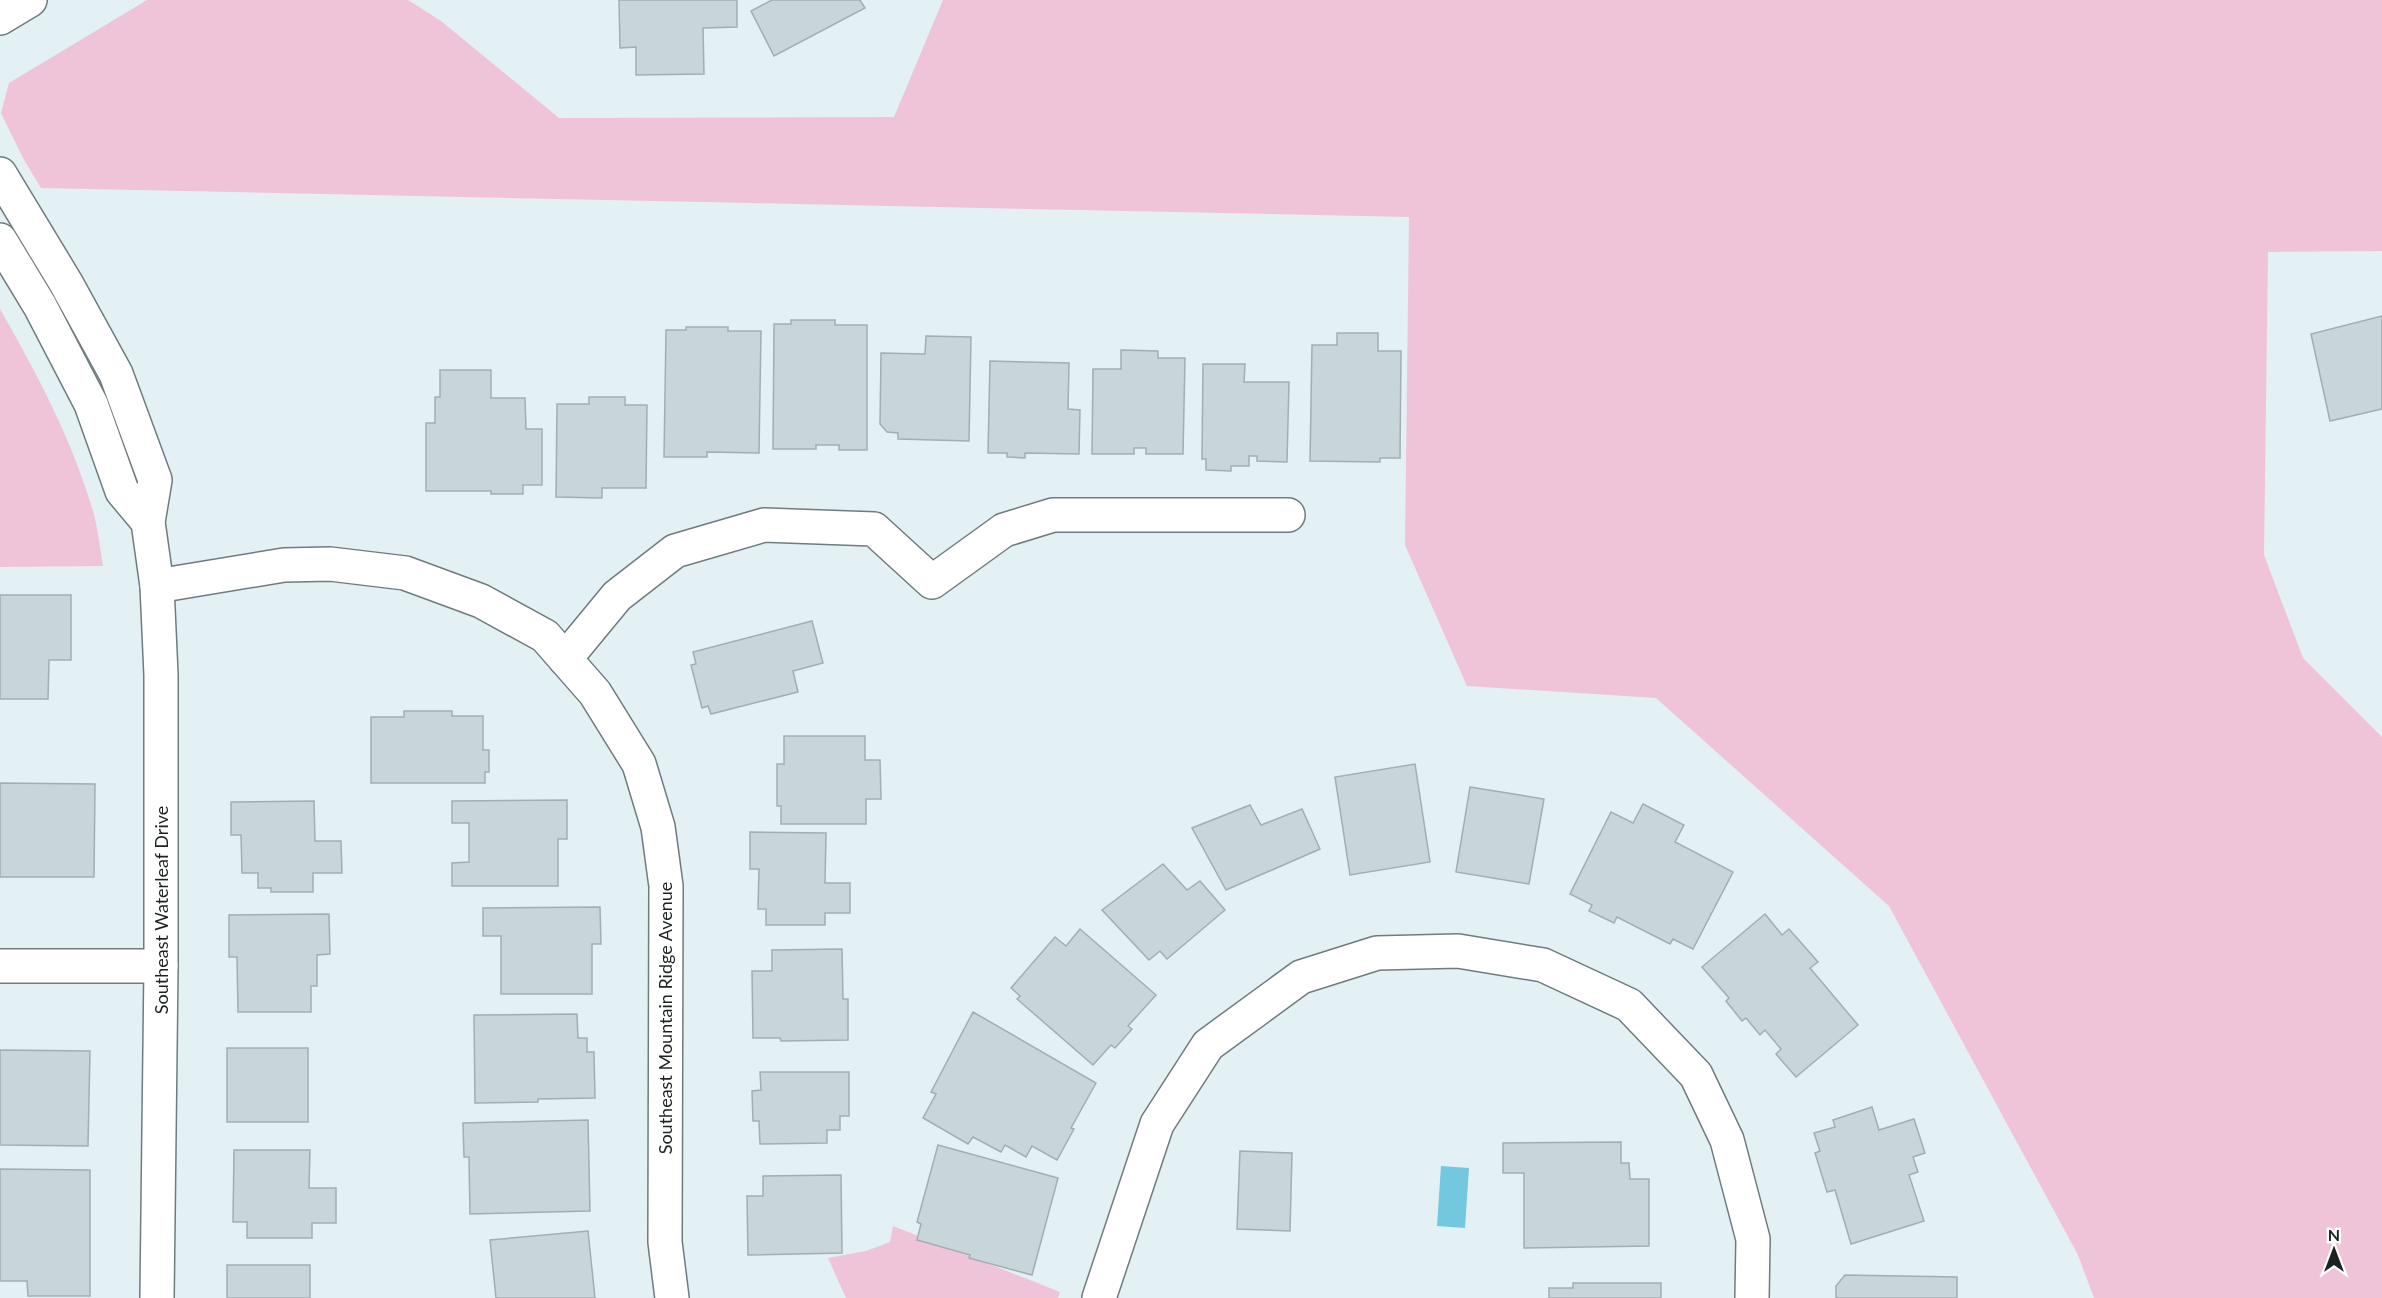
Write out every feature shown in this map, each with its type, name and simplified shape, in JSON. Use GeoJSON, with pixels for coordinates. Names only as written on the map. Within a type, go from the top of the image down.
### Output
{"type":"FeatureCollection","features":[{"type":"Feature","properties":{"kind":"street"},"geometry":{"type":"LineString","coordinates":[[0,18],[30,0]]}},
{"type":"Feature","properties":{"kind":"street","name":"Southeast Waterleaf Drive"},"geometry":{"type":"LineString","coordinates":[[0,174],[66,283],[116,374],[155,480],[148,522],[157,586],[161,675],[161,966],[157,1298]]}},
{"type":"Feature","properties":{"kind":"street"},"geometry":{"type":"LineString","coordinates":[[0,240],[40,306],[91,405],[122,491],[148,522]]}},
{"type":"Feature","properties":{"kind":"street"},"geometry":{"type":"LineString","coordinates":[[565,659],[617,596],[675,551],[764,525],[874,529],[932,582],[1004,531],[1053,515],[1288,515]]}},
{"type":"Feature","properties":{"kind":"street","name":"Southeast Mountain Ridge Avenue"},"geometry":{"type":"LineString","coordinates":[[157,586],[284,565],[330,564],[405,573],[481,601],[544,636],[595,693],[639,764],[658,827],[666,886],[665,1242],[672,1298]]}},
{"type":"Feature","properties":{"kind":"street"},"geometry":{"type":"LineString","coordinates":[[1099,1298],[1157,1124],[1208,1045],[1301,977],[1377,953],[1458,951],[1543,965],[1629,1005],[1696,1076],[1728,1140],[1753,1239],[1752,1298]]}},
{"type":"Feature","properties":{"kind":"street"},"geometry":{"type":"LineString","coordinates":[[0,966],[161,966]]}},
{"type":"Feature","properties":{"kind":"shaded area"},"geometry":{"type":"Polygon","coordinates":[[[147,0],[408,0],[441,21],[559,118],[894,117],[943,0],[2382,0],[2382,251],[2268,252],[2264,555],[2303,658],[2382,737],[2382,1298],[2094,1298],[2078,1255],[1889,906],[1656,698],[1467,686],[1405,545],[1409,217],[41,188],[1,113],[9,83],[147,0]]]}},
{"type":"Feature","properties":{"kind":"shaded area"},"geometry":{"type":"Polygon","coordinates":[[[0,309],[40,383],[75,458],[93,511],[103,566],[0,567],[0,309]]]}},
{"type":"Feature","properties":{"kind":"shaded area"},"geometry":{"type":"Polygon","coordinates":[[[893,1226],[1060,1292],[1058,1298],[846,1298],[828,1258],[866,1251],[890,1242],[893,1226]]]}},
{"type":"Feature","properties":{"kind":"water"},"geometry":{"type":"Polygon","coordinates":[[[1441,1166],[1469,1168],[1465,1228],[1437,1226],[1441,1166]]]}},
{"type":"Feature","properties":{"kind":"building"},"geometry":{"type":"Polygon","coordinates":[[[619,0],[737,0],[737,27],[703,28],[704,74],[636,75],[636,47],[620,48],[619,0]]]}},
{"type":"Feature","properties":{"kind":"building"},"geometry":{"type":"Polygon","coordinates":[[[772,0],[860,0],[865,8],[774,56],[751,11],[772,0]]]}},
{"type":"Feature","properties":{"kind":"building"},"geometry":{"type":"Polygon","coordinates":[[[2382,316],[2382,409],[2330,421],[2311,334],[2382,316]]]}},
{"type":"Feature","properties":{"kind":"building"},"geometry":{"type":"Polygon","coordinates":[[[791,320],[835,320],[835,325],[867,325],[867,450],[839,450],[839,445],[816,445],[816,449],[773,449],[774,324],[791,324],[791,320]]]}},
{"type":"Feature","properties":{"kind":"building"},"geometry":{"type":"Polygon","coordinates":[[[686,327],[728,327],[728,331],[761,331],[759,453],[707,452],[707,457],[664,457],[666,330],[686,330],[686,327]]]}},
{"type":"Feature","properties":{"kind":"building"},"geometry":{"type":"Polygon","coordinates":[[[1337,333],[1378,333],[1378,351],[1401,351],[1400,458],[1380,458],[1380,462],[1310,461],[1312,345],[1337,345],[1337,333]]]}},
{"type":"Feature","properties":{"kind":"building"},"geometry":{"type":"Polygon","coordinates":[[[926,336],[971,337],[969,441],[898,439],[898,433],[887,432],[880,424],[881,353],[925,354],[926,336]]]}},
{"type":"Feature","properties":{"kind":"building"},"geometry":{"type":"Polygon","coordinates":[[[1121,350],[1158,351],[1158,358],[1185,358],[1183,454],[1146,454],[1146,448],[1134,448],[1134,454],[1092,454],[1093,369],[1121,369],[1121,350]]]}},
{"type":"Feature","properties":{"kind":"building"},"geometry":{"type":"Polygon","coordinates":[[[990,361],[1069,363],[1068,409],[1080,410],[1079,454],[1025,453],[1025,458],[1007,457],[1007,453],[988,453],[990,361]]]}},
{"type":"Feature","properties":{"kind":"building"},"geometry":{"type":"Polygon","coordinates":[[[1203,364],[1245,364],[1244,382],[1289,382],[1287,462],[1257,461],[1257,456],[1249,456],[1249,466],[1231,466],[1231,471],[1206,470],[1206,459],[1202,459],[1203,364]]]}},
{"type":"Feature","properties":{"kind":"building"},"geometry":{"type":"Polygon","coordinates":[[[440,370],[491,370],[491,398],[525,398],[526,429],[542,429],[542,485],[523,485],[523,494],[491,494],[491,491],[426,491],[426,423],[435,423],[435,397],[440,397],[440,370]]]}},
{"type":"Feature","properties":{"kind":"building"},"geometry":{"type":"Polygon","coordinates":[[[589,397],[625,397],[625,405],[647,405],[646,488],[602,488],[602,498],[556,497],[557,404],[589,404],[589,397]]]}},
{"type":"Feature","properties":{"kind":"building"},"geometry":{"type":"Polygon","coordinates":[[[0,595],[71,595],[71,660],[49,660],[48,699],[0,699],[0,595]]]}},
{"type":"Feature","properties":{"kind":"building"},"geometry":{"type":"Polygon","coordinates":[[[812,621],[823,663],[793,671],[798,692],[711,714],[708,706],[702,708],[691,665],[696,664],[693,652],[812,621]]]}},
{"type":"Feature","properties":{"kind":"building"},"geometry":{"type":"Polygon","coordinates":[[[404,711],[452,711],[452,716],[483,716],[483,750],[489,750],[489,772],[485,772],[485,783],[371,783],[371,717],[404,717],[404,711]]]}},
{"type":"Feature","properties":{"kind":"building"},"geometry":{"type":"Polygon","coordinates":[[[784,736],[865,736],[865,760],[880,760],[881,799],[866,799],[866,824],[781,824],[781,806],[777,806],[777,764],[784,764],[784,736]]]}},
{"type":"Feature","properties":{"kind":"building"},"geometry":{"type":"Polygon","coordinates":[[[1415,764],[1430,862],[1350,875],[1335,777],[1415,764]]]}},
{"type":"Feature","properties":{"kind":"building"},"geometry":{"type":"Polygon","coordinates":[[[0,783],[95,784],[94,877],[0,877],[0,783]]]}},
{"type":"Feature","properties":{"kind":"building"},"geometry":{"type":"Polygon","coordinates":[[[1470,787],[1544,799],[1529,884],[1456,872],[1470,787]]]}},
{"type":"Feature","properties":{"kind":"building"},"geometry":{"type":"Polygon","coordinates":[[[567,800],[567,839],[558,839],[558,886],[452,886],[452,863],[469,862],[469,823],[452,823],[452,801],[567,800]]]}},
{"type":"Feature","properties":{"kind":"building"},"geometry":{"type":"Polygon","coordinates":[[[314,801],[315,841],[341,841],[342,873],[313,873],[313,892],[271,892],[271,888],[258,888],[258,873],[242,873],[241,835],[231,835],[231,802],[314,801]]]}},
{"type":"Feature","properties":{"kind":"building"},"geometry":{"type":"Polygon","coordinates":[[[1643,804],[1684,825],[1675,842],[1733,872],[1693,949],[1673,939],[1670,944],[1617,917],[1614,923],[1589,911],[1592,905],[1570,894],[1611,812],[1633,823],[1643,804]]]}},
{"type":"Feature","properties":{"kind":"building"},"geometry":{"type":"Polygon","coordinates":[[[1250,805],[1261,825],[1302,809],[1320,849],[1226,890],[1192,828],[1250,805]]]}},
{"type":"Feature","properties":{"kind":"building"},"geometry":{"type":"Polygon","coordinates":[[[750,832],[826,833],[825,883],[850,883],[850,913],[825,913],[825,925],[766,925],[766,909],[758,909],[759,869],[750,869],[750,832]]]}},
{"type":"Feature","properties":{"kind":"building"},"geometry":{"type":"Polygon","coordinates":[[[1163,864],[1187,890],[1200,881],[1225,910],[1167,959],[1160,951],[1149,960],[1102,910],[1163,864]]]}},
{"type":"Feature","properties":{"kind":"building"},"geometry":{"type":"Polygon","coordinates":[[[600,907],[601,944],[592,944],[592,994],[501,994],[501,936],[483,936],[483,908],[600,907]]]}},
{"type":"Feature","properties":{"kind":"building"},"geometry":{"type":"Polygon","coordinates":[[[329,914],[330,954],[317,955],[317,986],[311,986],[311,1012],[238,1012],[237,957],[229,957],[229,915],[329,914]]]}},
{"type":"Feature","properties":{"kind":"building"},"geometry":{"type":"Polygon","coordinates":[[[1765,914],[1782,935],[1789,929],[1818,962],[1810,968],[1858,1025],[1796,1077],[1776,1054],[1781,1049],[1765,1030],[1760,1035],[1746,1018],[1742,1021],[1726,1001],[1729,998],[1702,967],[1765,914]]]}},
{"type":"Feature","properties":{"kind":"building"},"geometry":{"type":"Polygon","coordinates":[[[1080,929],[1156,995],[1128,1026],[1132,1029],[1115,1048],[1111,1045],[1093,1065],[1017,999],[1020,996],[1011,988],[1055,937],[1066,946],[1080,929]]]}},
{"type":"Feature","properties":{"kind":"building"},"geometry":{"type":"Polygon","coordinates":[[[842,949],[843,999],[848,999],[848,1040],[781,1041],[780,1038],[753,1038],[752,971],[772,971],[772,950],[842,949]]]}},
{"type":"Feature","properties":{"kind":"building"},"geometry":{"type":"Polygon","coordinates":[[[973,1012],[1096,1083],[1071,1128],[1074,1129],[1057,1160],[1032,1146],[1026,1157],[1005,1145],[1001,1152],[973,1137],[968,1144],[923,1118],[936,1094],[931,1092],[973,1012]]]}},
{"type":"Feature","properties":{"kind":"building"},"geometry":{"type":"Polygon","coordinates":[[[577,1014],[578,1038],[587,1038],[587,1052],[594,1052],[595,1098],[475,1103],[474,1015],[577,1014]]]}},
{"type":"Feature","properties":{"kind":"building"},"geometry":{"type":"Polygon","coordinates":[[[227,1048],[308,1048],[308,1122],[227,1122],[227,1048]]]}},
{"type":"Feature","properties":{"kind":"building"},"geometry":{"type":"Polygon","coordinates":[[[0,1050],[90,1051],[88,1146],[0,1145],[0,1050]]]}},
{"type":"Feature","properties":{"kind":"building"},"geometry":{"type":"Polygon","coordinates":[[[760,1072],[849,1072],[849,1116],[840,1116],[840,1130],[827,1130],[827,1143],[760,1144],[759,1121],[753,1121],[752,1091],[761,1090],[760,1072]]]}},
{"type":"Feature","properties":{"kind":"building"},"geometry":{"type":"Polygon","coordinates":[[[1872,1107],[1879,1130],[1914,1119],[1925,1153],[1913,1157],[1918,1172],[1909,1175],[1924,1221],[1851,1244],[1835,1190],[1827,1192],[1815,1153],[1820,1151],[1814,1133],[1835,1127],[1833,1120],[1872,1107]]]}},
{"type":"Feature","properties":{"kind":"building"},"geometry":{"type":"Polygon","coordinates":[[[588,1120],[590,1211],[470,1214],[469,1157],[464,1157],[463,1123],[588,1120]]]}},
{"type":"Feature","properties":{"kind":"building"},"geometry":{"type":"Polygon","coordinates":[[[1621,1142],[1621,1163],[1629,1163],[1630,1179],[1649,1179],[1649,1246],[1524,1248],[1524,1173],[1503,1173],[1503,1143],[1621,1142]]]}},
{"type":"Feature","properties":{"kind":"building"},"geometry":{"type":"Polygon","coordinates":[[[938,1145],[1058,1178],[1032,1275],[969,1258],[970,1255],[917,1240],[921,1224],[917,1222],[938,1145]]]}},
{"type":"Feature","properties":{"kind":"building"},"geometry":{"type":"Polygon","coordinates":[[[234,1150],[310,1150],[309,1188],[336,1188],[336,1223],[312,1223],[312,1238],[247,1238],[247,1222],[233,1222],[234,1150]]]}},
{"type":"Feature","properties":{"kind":"building"},"geometry":{"type":"Polygon","coordinates":[[[1240,1151],[1292,1153],[1290,1231],[1237,1229],[1240,1151]]]}},
{"type":"Feature","properties":{"kind":"building"},"geometry":{"type":"Polygon","coordinates":[[[0,1169],[90,1170],[90,1296],[28,1296],[27,1281],[0,1281],[0,1169]]]}},
{"type":"Feature","properties":{"kind":"building"},"geometry":{"type":"Polygon","coordinates":[[[841,1175],[842,1253],[748,1255],[747,1196],[763,1196],[763,1176],[841,1175]]]}},
{"type":"Feature","properties":{"kind":"building"},"geometry":{"type":"Polygon","coordinates":[[[588,1231],[595,1298],[496,1298],[490,1240],[588,1231]]]}},
{"type":"Feature","properties":{"kind":"building"},"geometry":{"type":"Polygon","coordinates":[[[227,1265],[310,1265],[310,1298],[227,1298],[227,1265]]]}},
{"type":"Feature","properties":{"kind":"building"},"geometry":{"type":"Polygon","coordinates":[[[1845,1275],[1957,1277],[1957,1298],[1836,1298],[1836,1286],[1845,1275]]]}},
{"type":"Feature","properties":{"kind":"building"},"geometry":{"type":"Polygon","coordinates":[[[1573,1283],[1661,1283],[1661,1298],[1549,1298],[1549,1288],[1573,1288],[1573,1283]]]}}]}
